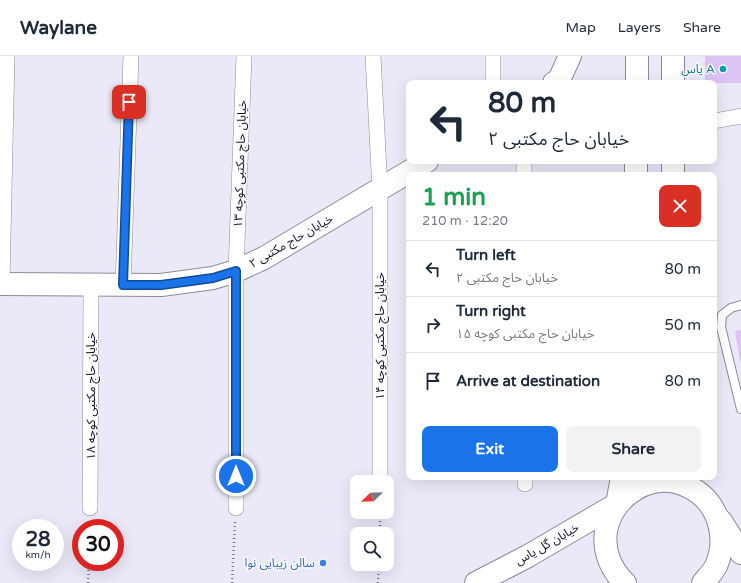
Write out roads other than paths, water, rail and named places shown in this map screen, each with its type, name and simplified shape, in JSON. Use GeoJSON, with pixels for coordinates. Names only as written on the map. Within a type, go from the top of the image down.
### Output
{"type":"FeatureCollection","features":[{"type":"Feature","properties":{"kind":"street"},"geometry":{"type":"LineString","coordinates":[[1,284],[7,56]]}},
{"type":"Feature","properties":{"kind":"street"},"geometry":{"type":"LineString","coordinates":[[123,285],[131,56]]}},
{"type":"Feature","properties":{"kind":"street","name":"خیابان حاج مکتبی کوچه ۱۳"},"geometry":{"type":"LineString","coordinates":[[236,508],[236,271],[244,56]]}},
{"type":"Feature","properties":{"kind":"street","name":"خیابان حاج مکتبی کوچه ۱۴"},"geometry":{"type":"LineString","coordinates":[[373,56],[380,190],[380,475]]}},
{"type":"Feature","properties":{"kind":"street"},"geometry":{"type":"LineString","coordinates":[[493,56],[493,80]]}},
{"type":"Feature","properties":{"kind":"street"},"geometry":{"type":"LineString","coordinates":[[559,80],[570,56]]}},
{"type":"Feature","properties":{"kind":"street"},"geometry":{"type":"LineString","coordinates":[[637,56],[637,80]]}},
{"type":"Feature","properties":{"kind":"street"},"geometry":{"type":"LineString","coordinates":[[673,56],[673,80]]}},
{"type":"Feature","properties":{"kind":"street"},"geometry":{"type":"LineString","coordinates":[[717,120],[741,116]]}},
{"type":"Feature","properties":{"kind":"street","name":"خیابان حاج مکتبی ۲"},"geometry":{"type":"LineString","coordinates":[[409,172],[422,164]]}},
{"type":"Feature","properties":{"kind":"street","name":"خیابان حاج مکتبی ۲"},"geometry":{"type":"LineString","coordinates":[[1,284],[161,285],[213,278],[236,271],[264,258],[406,174]]}},
{"type":"Feature","properties":{"kind":"street","name":"خیابان حاج مکتبی کوچه ۱۸"},"geometry":{"type":"LineString","coordinates":[[90,508],[91,285]]}},
{"type":"Feature","properties":{"kind":"street"},"geometry":{"type":"LineString","coordinates":[[621,480],[617,504],[608,521],[605,540],[608,559],[618,576],[625,583]]}},
{"type":"Feature","properties":{"kind":"street"},"geometry":{"type":"LineString","coordinates":[[700,480],[715,512],[721,530],[721,549],[715,567],[703,583]]}},
{"type":"Feature","properties":{"kind":"street"},"geometry":{"type":"LineString","coordinates":[[617,504],[631,491],[648,483],[668,481],[687,486],[703,496],[741,553]]}},
{"type":"Feature","properties":{"kind":"street","name":"خیابان گل یاس"},"geometry":{"type":"LineString","coordinates":[[476,583],[528,556],[617,504]]}},
{"type":"Feature","properties":{"kind":"lane"},"geometry":{"type":"LineString","coordinates":[[741,304],[731,308],[722,315],[721,327],[741,409]]}},
{"type":"Feature","properties":{"kind":"place","name":"یاس A"},"geometry":{"type":"Point","coordinates":[723,69]}},
{"type":"Feature","properties":{"kind":"place","name":"سالن زیبایی نوا"},"geometry":{"type":"Point","coordinates":[323,563]}}]}
